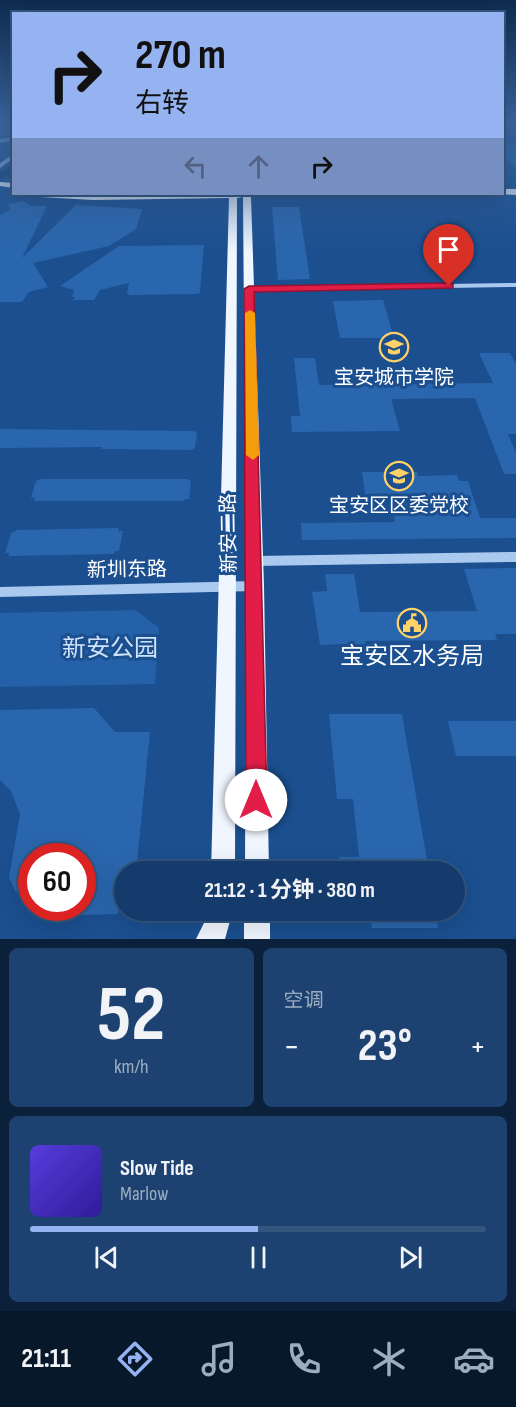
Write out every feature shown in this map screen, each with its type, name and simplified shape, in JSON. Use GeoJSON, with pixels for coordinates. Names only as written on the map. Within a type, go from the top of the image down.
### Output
{"type":"FeatureCollection","features":[{"type":"Feature","properties":{"kind":"main road"},"geometry":{"type":"LineString","coordinates":[[58,195],[93,197],[191,195]]}},
{"type":"Feature","properties":{"kind":"main road","name":"新安二路"},"geometry":{"type":"LineString","coordinates":[[240,195],[249,289],[255,561],[257,861]]}},
{"type":"Feature","properties":{"kind":"main road","name":"新安二路"},"geometry":{"type":"LineString","coordinates":[[223,861],[240,195]]}},
{"type":"Feature","properties":{"kind":"main road"},"geometry":{"type":"LineString","coordinates":[[208,939],[216,929],[218,921]]}},
{"type":"Feature","properties":{"kind":"main road"},"geometry":{"type":"LineString","coordinates":[[221,921],[221,939]]}},
{"type":"Feature","properties":{"kind":"main road"},"geometry":{"type":"LineString","coordinates":[[257,921],[257,939]]}},
{"type":"Feature","properties":{"kind":"street"},"geometry":{"type":"LineString","coordinates":[[249,289],[516,285]]}},
{"type":"Feature","properties":{"kind":"street"},"geometry":{"type":"LineString","coordinates":[[255,561],[516,557]]}},
{"type":"Feature","properties":{"kind":"street","name":"新圳东路"},"geometry":{"type":"LineString","coordinates":[[0,592],[255,586]]}},
{"type":"Feature","properties":{"kind":"green space","name":"新安公园"},"geometry":{"type":"Polygon","coordinates":[[[136,610],[159,628],[155,684],[0,687],[0,613],[136,610]]]}},
{"type":"Feature","properties":{"kind":"building"},"geometry":{"type":"Polygon","coordinates":[[[24,201],[31,206],[47,206],[22,258],[76,205],[142,209],[136,229],[109,246],[33,263],[48,287],[29,292],[22,302],[0,302],[0,215],[10,210],[8,204],[24,201]]]}},
{"type":"Feature","properties":{"kind":"building"},"geometry":{"type":"Polygon","coordinates":[[[272,207],[299,207],[310,279],[278,280],[272,207]]]}},
{"type":"Feature","properties":{"kind":"building"},"geometry":{"type":"Polygon","coordinates":[[[204,245],[200,293],[197,294],[130,295],[127,293],[129,283],[100,290],[94,300],[73,300],[74,290],[60,286],[119,246],[204,245]]]}},
{"type":"Feature","properties":{"kind":"building"},"geometry":{"type":"Polygon","coordinates":[[[383,300],[394,338],[340,338],[333,301],[383,300]]]}},
{"type":"Feature","properties":{"kind":"building"},"geometry":{"type":"Polygon","coordinates":[[[479,353],[510,353],[516,364],[516,434],[508,434],[516,453],[516,474],[504,474],[475,398],[391,399],[400,431],[292,432],[291,416],[300,416],[294,358],[315,358],[319,385],[493,383],[479,353]]]}},
{"type":"Feature","properties":{"kind":"building"},"geometry":{"type":"Polygon","coordinates":[[[0,429],[194,431],[197,433],[195,448],[191,450],[101,449],[102,447],[0,448],[0,429]]]}},
{"type":"Feature","properties":{"kind":"building"},"geometry":{"type":"Polygon","coordinates":[[[362,472],[417,472],[418,476],[457,475],[459,481],[468,481],[480,518],[516,518],[516,538],[302,540],[301,523],[395,522],[389,494],[365,494],[362,472]]]}},
{"type":"Feature","properties":{"kind":"building"},"geometry":{"type":"Polygon","coordinates":[[[41,479],[187,479],[191,481],[189,499],[184,501],[34,501],[35,498],[31,498],[36,481],[41,479]]]}},
{"type":"Feature","properties":{"kind":"building"},"geometry":{"type":"Polygon","coordinates":[[[119,528],[118,531],[123,531],[119,551],[115,551],[114,554],[9,556],[9,553],[5,553],[11,533],[17,530],[119,528]]]}},
{"type":"Feature","properties":{"kind":"building"},"geometry":{"type":"Polygon","coordinates":[[[516,568],[516,634],[495,634],[497,640],[365,641],[366,650],[348,650],[347,644],[320,645],[312,592],[327,591],[325,574],[354,574],[360,612],[477,611],[464,569],[516,568]]]}},
{"type":"Feature","properties":{"kind":"building"},"geometry":{"type":"Polygon","coordinates":[[[94,708],[115,732],[150,732],[137,861],[114,861],[114,914],[96,915],[96,843],[18,843],[18,893],[16,892],[9,878],[20,814],[11,791],[0,780],[0,710],[94,708]]]}},
{"type":"Feature","properties":{"kind":"building"},"geometry":{"type":"Polygon","coordinates":[[[329,714],[402,714],[427,861],[340,861],[339,857],[359,857],[353,799],[337,799],[329,714]]]}},
{"type":"Feature","properties":{"kind":"building"},"geometry":{"type":"Polygon","coordinates":[[[448,721],[516,721],[516,756],[456,756],[448,721]]]}},
{"type":"Feature","properties":{"kind":"building"},"geometry":{"type":"Polygon","coordinates":[[[371,921],[437,921],[438,928],[372,928],[371,921]]]}},
{"type":"Feature","properties":{"kind":"waterway"},"geometry":{"type":"LineString","coordinates":[[0,177],[12,168]]}},
{"type":"Feature","properties":{"kind":"slow traffic"},"geometry":{"type":"LineString","coordinates":[[250,313],[253,455]]}},
{"type":"Feature","properties":{"kind":"place","name":"宝安城市学院"},"geometry":{"type":"Point","coordinates":[394,347]}},
{"type":"Feature","properties":{"kind":"place","name":"宝安区区委党校"},"geometry":{"type":"Point","coordinates":[399,476]}},
{"type":"Feature","properties":{"kind":"place","name":"宝安区水务局"},"geometry":{"type":"Point","coordinates":[412,623]}},
{"type":"Feature","properties":{"kind":"route"},"geometry":{"type":"LineString","coordinates":[[256,800],[255,586],[249,289],[449,286]]}}]}
